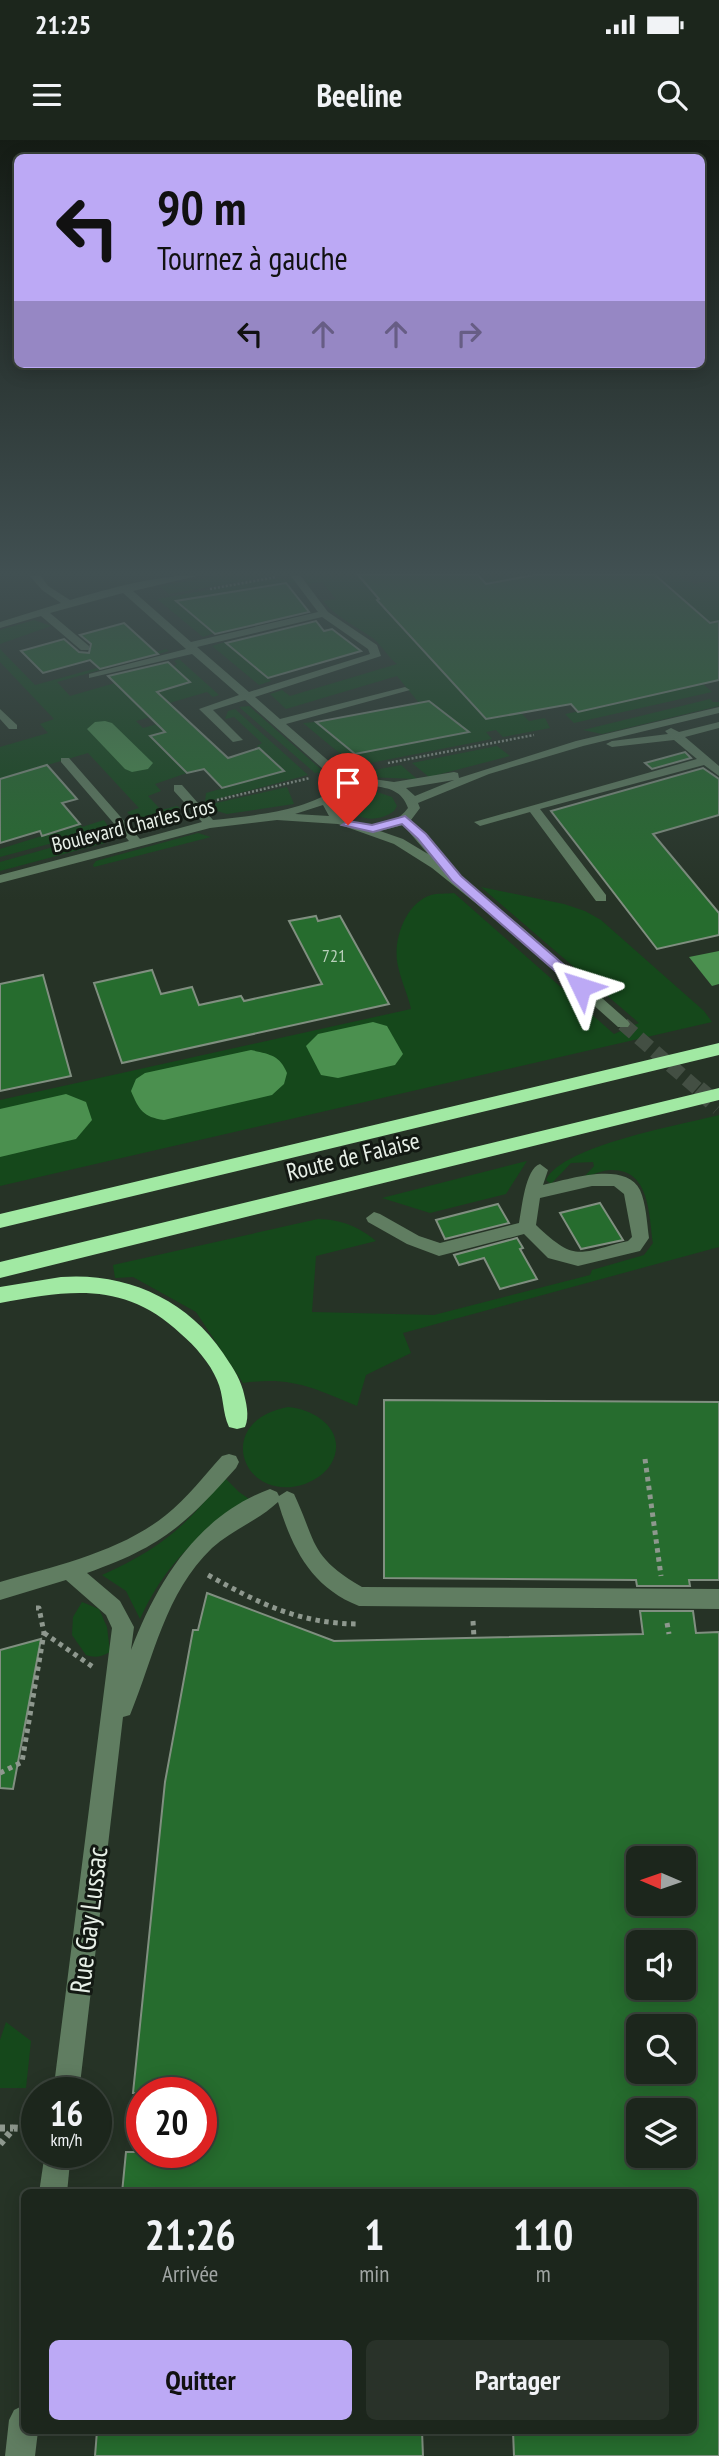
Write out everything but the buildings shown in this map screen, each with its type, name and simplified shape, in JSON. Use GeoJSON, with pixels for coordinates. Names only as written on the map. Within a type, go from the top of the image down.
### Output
{"type":"FeatureCollection","features":[{"type":"Feature","properties":{"kind":"highway","name":"Route de Falaise"},"geometry":{"type":"LineString","coordinates":[[0,1222],[719,1049]]}},
{"type":"Feature","properties":{"kind":"highway","name":"Route de Falaise"},"geometry":{"type":"LineString","coordinates":[[0,1270],[719,1094]]}},
{"type":"Feature","properties":{"kind":"highway"},"geometry":{"type":"LineString","coordinates":[[0,1295],[71,1284],[127,1290],[158,1302],[191,1329],[227,1375],[237,1420]]}},
{"type":"Feature","properties":{"kind":"street"},"geometry":{"type":"LineString","coordinates":[[232,683],[335,773],[345,788]]}},
{"type":"Feature","properties":{"kind":"street"},"geometry":{"type":"LineString","coordinates":[[237,740],[205,709],[286,683]]}},
{"type":"Feature","properties":{"kind":"street"},"geometry":{"type":"LineString","coordinates":[[278,723],[405,690]]}},
{"type":"Feature","properties":{"kind":"street"},"geometry":{"type":"LineString","coordinates":[[413,801],[485,771],[556,750],[719,710]]}},
{"type":"Feature","properties":{"kind":"street"},"geometry":{"type":"LineString","coordinates":[[0,712],[13,727]]}},
{"type":"Feature","properties":{"kind":"street"},"geometry":{"type":"LineString","coordinates":[[719,716],[670,730],[719,772]]}},
{"type":"Feature","properties":{"kind":"street"},"geometry":{"type":"LineString","coordinates":[[556,750],[674,736],[719,725]]}},
{"type":"Feature","properties":{"kind":"street"},"geometry":{"type":"LineString","coordinates":[[65,761],[136,842]]}},
{"type":"Feature","properties":{"kind":"street"},"geometry":{"type":"LineString","coordinates":[[480,822],[705,761]]}},
{"type":"Feature","properties":{"kind":"street"},"geometry":{"type":"LineString","coordinates":[[338,820],[329,806],[331,799],[345,788],[369,782],[394,786],[485,771]]}},
{"type":"Feature","properties":{"kind":"street"},"geometry":{"type":"LineString","coordinates":[[360,828],[384,827],[405,820],[414,808],[413,801],[407,793],[394,786]]}},
{"type":"Feature","properties":{"kind":"street"},"geometry":{"type":"LineString","coordinates":[[177,788],[211,824]]}},
{"type":"Feature","properties":{"kind":"street","name":"Boulevard Charles Cros"},"geometry":{"type":"LineString","coordinates":[[0,878],[211,824],[277,816],[331,799]]}},
{"type":"Feature","properties":{"kind":"street"},"geometry":{"type":"LineString","coordinates":[[533,808],[601,898]]}},
{"type":"Feature","properties":{"kind":"street","name":"Boulevard Charles Cros"},"geometry":{"type":"LineString","coordinates":[[277,816],[338,820],[404,843],[456,878]]}},
{"type":"Feature","properties":{"kind":"street"},"geometry":{"type":"LineString","coordinates":[[405,820],[422,836],[456,878],[623,1024]]}},
{"type":"Feature","properties":{"kind":"street"},"geometry":{"type":"LineString","coordinates":[[527,1227],[532,1194],[540,1170]]}},
{"type":"Feature","properties":{"kind":"street"},"geometry":{"type":"LineString","coordinates":[[527,1227],[554,1253],[578,1260],[634,1246],[642,1238],[632,1191],[618,1180],[592,1180],[532,1194]]}},
{"type":"Feature","properties":{"kind":"street"},"geometry":{"type":"LineString","coordinates":[[374,1218],[413,1240],[439,1250],[527,1227]]}},
{"type":"Feature","properties":{"kind":"street"},"geometry":{"type":"LineString","coordinates":[[0,1591],[70,1571],[153,1535],[196,1499],[229,1462]]}},
{"type":"Feature","properties":{"kind":"street","name":"Rue Gay Lussac"},"geometry":{"type":"LineString","coordinates":[[110,1747],[143,1642],[183,1566],[223,1527],[279,1499],[300,1545],[329,1580],[359,1596],[664,1598]]}},
{"type":"Feature","properties":{"kind":"street","name":"Rue Gay Lussac"},"geometry":{"type":"LineString","coordinates":[[68,2077],[123,1627],[113,1608],[70,1571]]}},
{"type":"Feature","properties":{"kind":"street"},"geometry":{"type":"LineString","coordinates":[[664,1598],[719,1599]]}},
{"type":"Feature","properties":{"kind":"street"},"geometry":{"type":"LineString","coordinates":[[53,2189],[56,2168]]}},
{"type":"Feature","properties":{"kind":"street"},"geometry":{"type":"LineString","coordinates":[[20,2456],[22,2434]]}},
{"type":"Feature","properties":{"kind":"path"},"geometry":{"type":"LineString","coordinates":[[645,1459],[664,1598]]}},
{"type":"Feature","properties":{"kind":"path"},"geometry":{"type":"LineString","coordinates":[[0,1773],[22,1762],[44,1633],[39,1608],[31,1609]]}},
{"type":"Feature","properties":{"kind":"path"},"geometry":{"type":"LineString","coordinates":[[44,1633],[97,1670]]}},
{"type":"Feature","properties":{"kind":"path"},"geometry":{"type":"LineString","coordinates":[[0,2128],[21,2128]]}},
{"type":"Feature","properties":{"kind":"path"},"geometry":{"type":"LineString","coordinates":[[0,2144],[14,2128]]}},
{"type":"Feature","properties":{"kind":"shaded area"},"geometry":{"type":"Polygon","coordinates":[[[20,683],[58,683],[70,696],[115,683],[131,699],[187,683],[206,683],[219,695],[213,697],[207,692],[166,704],[172,711],[136,721],[143,728],[164,722],[172,730],[151,737],[187,773],[155,784],[161,791],[148,796],[161,810],[177,806],[180,808],[136,821],[127,812],[139,808],[88,753],[0,779],[0,747],[48,733],[40,724],[54,719],[20,683]]]}},
{"type":"Feature","properties":{"kind":"shaded area"},"geometry":{"type":"Polygon","coordinates":[[[333,683],[373,683],[286,709],[270,694],[282,690],[290,696],[333,683]]]}},
{"type":"Feature","properties":{"kind":"shaded area"},"geometry":{"type":"Polygon","coordinates":[[[403,683],[452,683],[485,719],[521,713],[529,721],[545,718],[550,728],[503,737],[496,730],[486,732],[492,739],[355,766],[303,723],[316,722],[355,754],[459,733],[430,701],[419,703],[403,683]]]}},
{"type":"Feature","properties":{"kind":"shaded area"},"geometry":{"type":"Polygon","coordinates":[[[589,683],[644,683],[655,694],[703,684],[712,692],[574,723],[565,714],[611,705],[589,683]]]}},
{"type":"Feature","properties":{"kind":"shaded area"},"geometry":{"type":"Polygon","coordinates":[[[710,699],[719,702],[719,706],[602,734],[583,730],[710,699]]]}},
{"type":"Feature","properties":{"kind":"shaded area"},"geometry":{"type":"Polygon","coordinates":[[[249,706],[324,772],[315,773],[239,707],[249,706]]]}},
{"type":"Feature","properties":{"kind":"shaded area"},"geometry":{"type":"Polygon","coordinates":[[[235,709],[308,775],[205,802],[206,793],[283,771],[257,746],[262,743],[234,717],[225,719],[228,711],[235,709]]]}},
{"type":"Feature","properties":{"kind":"shaded area"},"geometry":{"type":"Polygon","coordinates":[[[95,722],[112,723],[153,763],[148,769],[132,772],[125,769],[87,729],[95,722]]]}},
{"type":"Feature","properties":{"kind":"shaded area"},"geometry":{"type":"Polygon","coordinates":[[[497,746],[510,756],[429,777],[412,763],[497,746]]]}},
{"type":"Feature","properties":{"kind":"shaded area"},"geometry":{"type":"Polygon","coordinates":[[[401,765],[417,779],[351,779],[347,775],[401,765]]]}},
{"type":"Feature","properties":{"kind":"shaded area"},"geometry":{"type":"Polygon","coordinates":[[[287,787],[294,804],[227,814],[210,809],[207,805],[287,787]]]}},
{"type":"Feature","properties":{"kind":"shaded area"},"geometry":{"type":"Polygon","coordinates":[[[377,792],[392,797],[397,806],[394,811],[371,819],[348,809],[349,800],[359,793],[377,792]]]}},
{"type":"Feature","properties":{"kind":"shaded area"},"geometry":{"type":"Polygon","coordinates":[[[104,820],[109,828],[0,857],[0,849],[80,824],[82,827],[104,820]]]}},
{"type":"Feature","properties":{"kind":"shaded area"},"geometry":{"type":"Polygon","coordinates":[[[110,831],[105,843],[0,871],[0,862],[110,831]]]}},
{"type":"Feature","properties":{"kind":"shaded area"},"geometry":{"type":"Polygon","coordinates":[[[198,833],[211,837],[94,867],[93,865],[96,861],[198,833]]]}},
{"type":"Feature","properties":{"kind":"shaded area"},"geometry":{"type":"Polygon","coordinates":[[[481,887],[564,904],[601,920],[704,1011],[712,1022],[0,1186],[0,1100],[411,1009],[398,966],[399,935],[414,906],[433,894],[454,893],[614,1034],[639,1023],[481,887]]]}},
{"type":"Feature","properties":{"kind":"shaded area"},"geometry":{"type":"Polygon","coordinates":[[[719,951],[719,984],[712,986],[689,957],[719,951]]]}},
{"type":"Feature","properties":{"kind":"shaded area"},"geometry":{"type":"Polygon","coordinates":[[[373,1022],[387,1026],[403,1054],[395,1065],[338,1078],[321,1075],[306,1046],[318,1034],[373,1022]]]}},
{"type":"Feature","properties":{"kind":"shaded area"},"geometry":{"type":"Polygon","coordinates":[[[251,1050],[277,1059],[287,1073],[284,1084],[272,1095],[164,1120],[143,1112],[131,1091],[136,1079],[145,1073],[251,1050]]]}},
{"type":"Feature","properties":{"kind":"shaded area"},"geometry":{"type":"Polygon","coordinates":[[[66,1094],[86,1102],[92,1120],[76,1139],[0,1157],[0,1109],[66,1094]]]}},
{"type":"Feature","properties":{"kind":"shaded area"},"geometry":{"type":"Polygon","coordinates":[[[719,1115],[719,1247],[403,1333],[411,1353],[366,1375],[357,1406],[289,1382],[243,1383],[196,1312],[133,1277],[115,1278],[113,1265],[318,1219],[349,1225],[376,1241],[316,1256],[312,1312],[434,1315],[590,1275],[592,1270],[644,1255],[653,1243],[648,1207],[640,1185],[624,1172],[608,1170],[584,1177],[594,1166],[593,1162],[571,1163],[551,1184],[546,1180],[557,1168],[575,1156],[598,1147],[719,1115]]]}},
{"type":"Feature","properties":{"kind":"shaded area"},"geometry":{"type":"Polygon","coordinates":[[[527,1161],[506,1194],[430,1213],[382,1198],[527,1161]]]}},
{"type":"Feature","properties":{"kind":"shaded area"},"geometry":{"type":"Polygon","coordinates":[[[288,1407],[319,1417],[333,1432],[336,1442],[331,1464],[323,1473],[305,1484],[283,1487],[265,1483],[252,1473],[244,1459],[243,1443],[250,1428],[264,1415],[288,1407]]]}},
{"type":"Feature","properties":{"kind":"shaded area"},"geometry":{"type":"Polygon","coordinates":[[[224,1477],[252,1501],[216,1524],[186,1550],[161,1581],[140,1619],[126,1591],[102,1575],[140,1556],[170,1535],[198,1509],[224,1477]]]}},
{"type":"Feature","properties":{"kind":"shaded area"},"geometry":{"type":"Polygon","coordinates":[[[82,1602],[99,1609],[107,1627],[110,1652],[107,1654],[95,1657],[86,1655],[72,1635],[73,1617],[82,1602]]]}},
{"type":"Feature","properties":{"kind":"shaded area"},"geometry":{"type":"Polygon","coordinates":[[[6,2022],[31,2041],[27,2077],[21,2077],[21,2088],[0,2088],[0,2040],[6,2022]]]}},
{"type":"Feature","properties":{"kind":"tunnel"},"geometry":{"type":"LineString","coordinates":[[623,1024],[700,1091]]}},
{"type":"Feature","properties":{"kind":"tunnel"},"geometry":{"type":"LineString","coordinates":[[698,1089],[719,1107]]}},
{"type":"Feature","properties":{"kind":"route"},"geometry":{"type":"LineString","coordinates":[[348,825],[373,828],[405,820],[422,836],[456,878],[581,987]]}}]}
